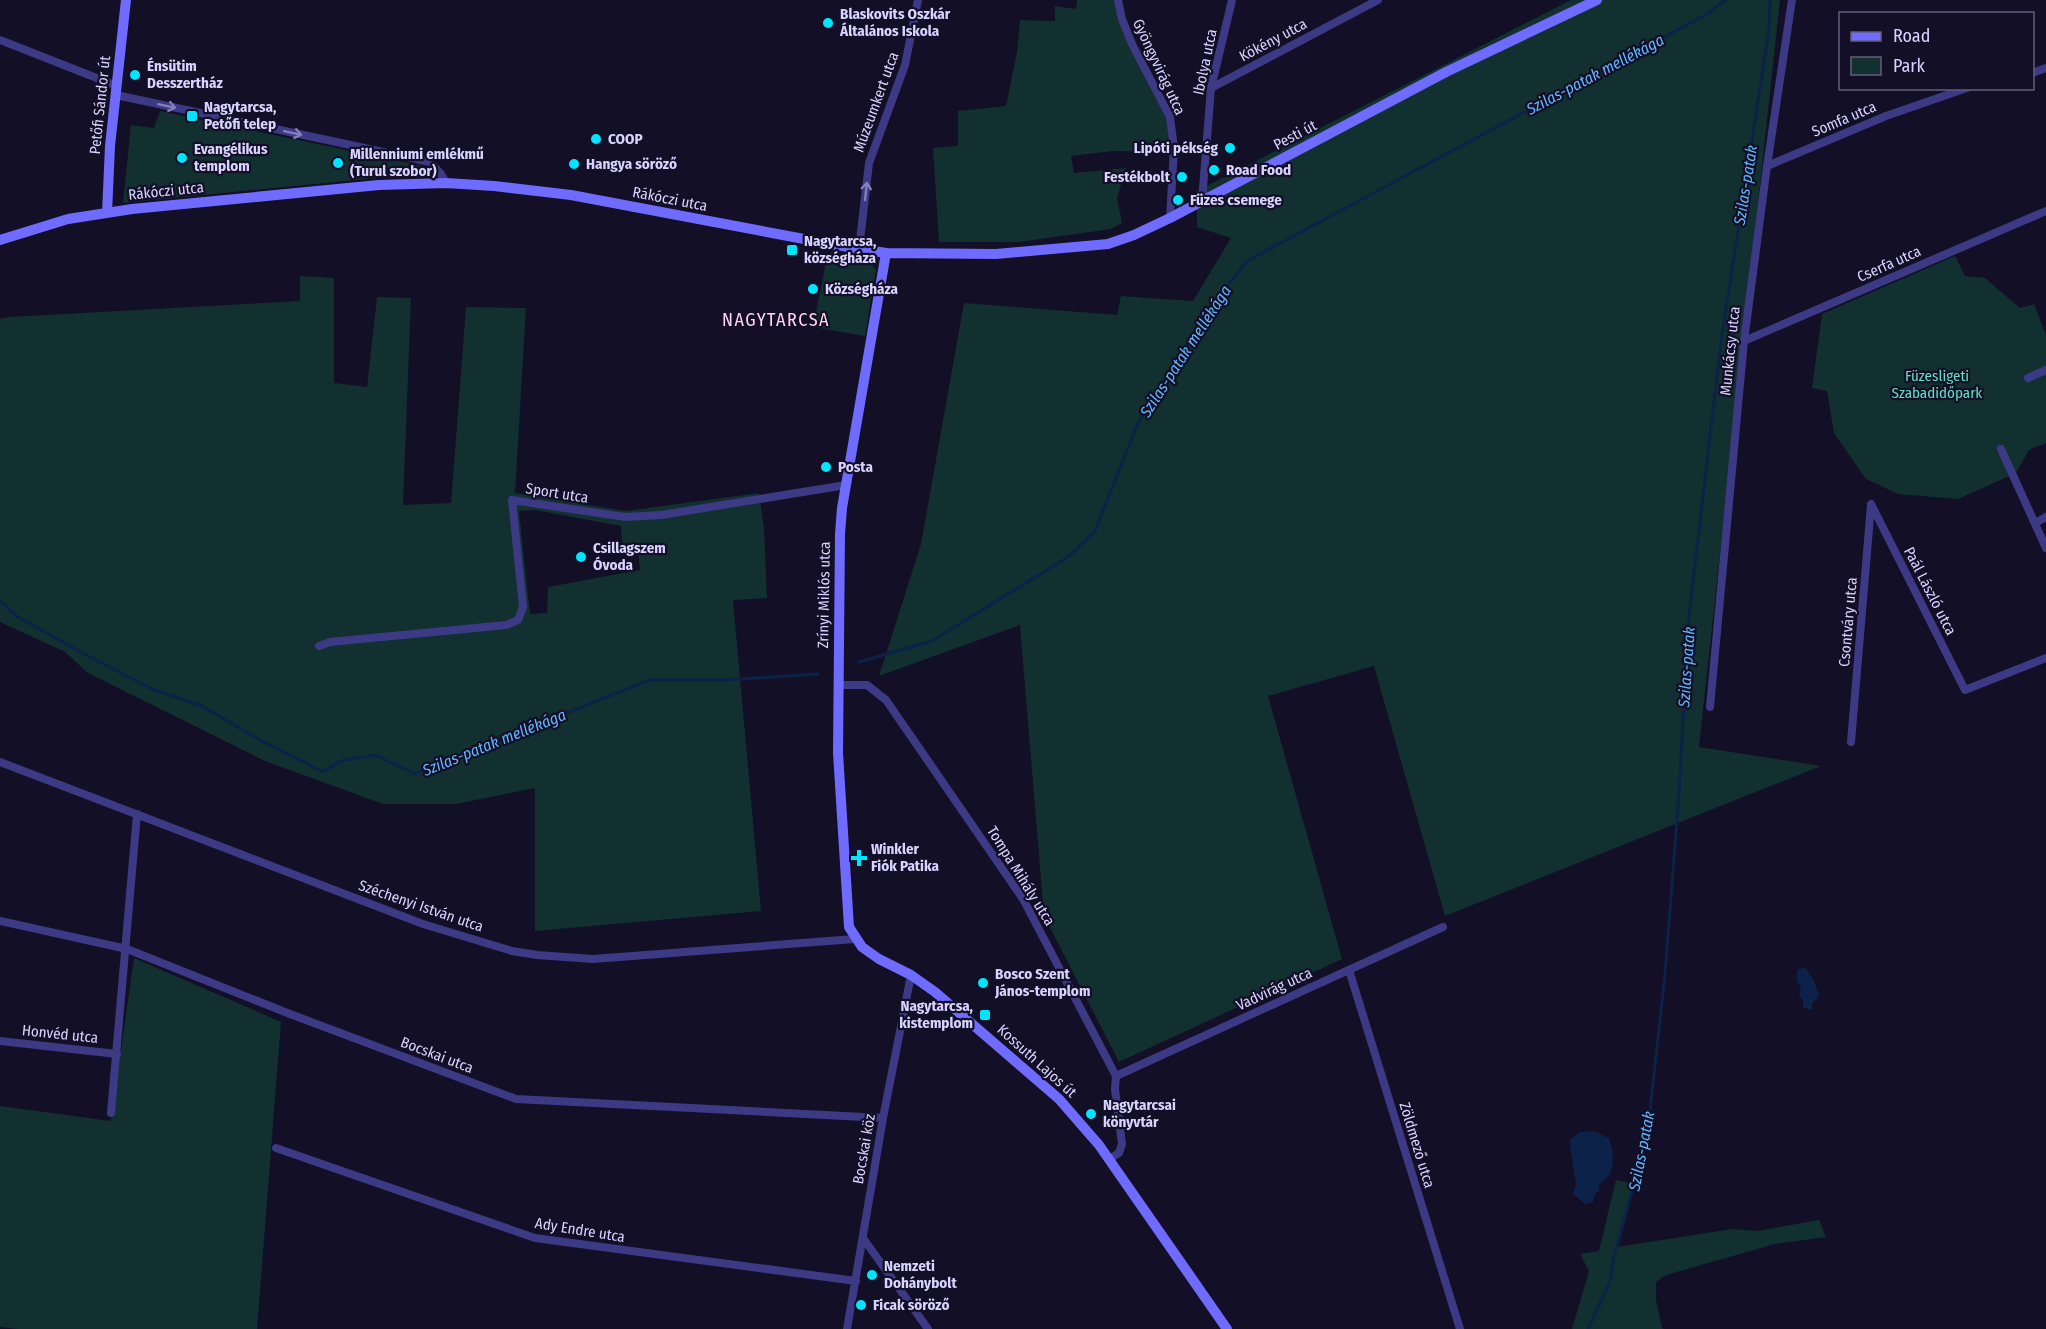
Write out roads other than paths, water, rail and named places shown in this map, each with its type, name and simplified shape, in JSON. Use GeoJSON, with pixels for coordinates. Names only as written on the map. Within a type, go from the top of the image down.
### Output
{"type":"FeatureCollection","features":[{"type":"Feature","properties":{"kind":"main road","name":"Petőfi Sándor út"},"geometry":{"type":"LineString","coordinates":[[107,213],[106,201],[126,0]]}},
{"type":"Feature","properties":{"kind":"main road","name":"Pesti út"},"geometry":{"type":"LineString","coordinates":[[886,253],[996,254],[1108,243],[1134,235],[1446,72],[1597,0]]}},
{"type":"Feature","properties":{"kind":"main road","name":"Rákóczi utca"},"geometry":{"type":"LineString","coordinates":[[0,240],[58,221],[107,213],[379,184],[446,183],[570,195],[886,253]]}},
{"type":"Feature","properties":{"kind":"main road","name":"Zrínyi Miklós utca"},"geometry":{"type":"LineString","coordinates":[[855,939],[849,927],[847,909],[838,753],[840,534],[846,485],[886,253]]}},
{"type":"Feature","properties":{"kind":"main road","name":"Kossuth Lajos út"},"geometry":{"type":"LineString","coordinates":[[855,939],[869,953],[911,975],[935,992],[1059,1099],[1109,1159],[1227,1329]]}},
{"type":"Feature","properties":{"kind":"street","name":"Múzeumkert utca"},"geometry":{"type":"LineString","coordinates":[[859,249],[868,163],[905,64],[918,0]]}},
{"type":"Feature","properties":{"kind":"street","name":"Gyöngyvirág utca"},"geometry":{"type":"LineString","coordinates":[[1118,0],[1122,19],[1132,44],[1170,117],[1174,148],[1170,218]]}},
{"type":"Feature","properties":{"kind":"street","name":"Ibolya utca"},"geometry":{"type":"LineString","coordinates":[[1202,201],[1211,88],[1232,0]]}},
{"type":"Feature","properties":{"kind":"street","name":"Kökény utca"},"geometry":{"type":"LineString","coordinates":[[1211,88],[1378,0]]}},
{"type":"Feature","properties":{"kind":"street","name":"Munkácsy utca"},"geometry":{"type":"LineString","coordinates":[[1710,707],[1744,340],[1792,0]]}},
{"type":"Feature","properties":{"kind":"street"},"geometry":{"type":"LineString","coordinates":[[0,40],[116,90],[430,162],[435,165],[446,183]]}},
{"type":"Feature","properties":{"kind":"street","name":"Somfa utca"},"geometry":{"type":"LineString","coordinates":[[1767,166],[1886,116],[1961,90]]}},
{"type":"Feature","properties":{"kind":"street","name":"Cserfa utca"},"geometry":{"type":"LineString","coordinates":[[1744,340],[2046,211]]}},
{"type":"Feature","properties":{"kind":"street"},"geometry":{"type":"LineString","coordinates":[[2028,378],[2046,370]]}},
{"type":"Feature","properties":{"kind":"street"},"geometry":{"type":"LineString","coordinates":[[2001,448],[2046,548]]}},
{"type":"Feature","properties":{"kind":"street","name":"Sport utca"},"geometry":{"type":"LineString","coordinates":[[320,646],[330,642],[506,625],[518,620],[523,607],[512,500],[634,518],[846,485]]}},
{"type":"Feature","properties":{"kind":"street","name":"Paál László utca"},"geometry":{"type":"LineString","coordinates":[[1871,504],[1965,690],[2046,658]]}},
{"type":"Feature","properties":{"kind":"street","name":"Csontváry utca"},"geometry":{"type":"LineString","coordinates":[[1851,742],[1871,504]]}},
{"type":"Feature","properties":{"kind":"street"},"geometry":{"type":"LineString","coordinates":[[2035,523],[2046,518]]}},
{"type":"Feature","properties":{"kind":"street","name":"Tompa Mihály utca"},"geometry":{"type":"LineString","coordinates":[[838,682],[867,685],[886,700],[1023,899],[1116,1076],[1115,1089],[1122,1144],[1119,1153],[1109,1159]]}},
{"type":"Feature","properties":{"kind":"street","name":"Széchenyi István utca"},"geometry":{"type":"LineString","coordinates":[[0,762],[423,924],[512,951],[593,959],[855,939]]}},
{"type":"Feature","properties":{"kind":"street"},"geometry":{"type":"LineString","coordinates":[[111,1113],[137,814]]}},
{"type":"Feature","properties":{"kind":"street","name":"Bocskai utca"},"geometry":{"type":"LineString","coordinates":[[0,921],[126,949],[516,1099],[883,1118]]}},
{"type":"Feature","properties":{"kind":"street","name":"Vadvirág utca"},"geometry":{"type":"LineString","coordinates":[[1116,1076],[1443,927]]}},
{"type":"Feature","properties":{"kind":"street","name":"Zöldmező utca"},"geometry":{"type":"LineString","coordinates":[[1349,970],[1460,1329]]}},
{"type":"Feature","properties":{"kind":"street","name":"Bocskai köz"},"geometry":{"type":"LineString","coordinates":[[848,1329],[883,1118],[911,975]]}},
{"type":"Feature","properties":{"kind":"street","name":"Honvéd utca"},"geometry":{"type":"LineString","coordinates":[[0,1041],[117,1054]]}},
{"type":"Feature","properties":{"kind":"street","name":"Ady Endre utca"},"geometry":{"type":"LineString","coordinates":[[276,1148],[535,1238],[856,1281]]}},
{"type":"Feature","properties":{"kind":"street"},"geometry":{"type":"LineString","coordinates":[[863,1238],[928,1329]]}},
{"type":"Feature","properties":{"kind":"water"},"geometry":{"type":"Polygon","coordinates":[[[1805,967],[1819,994],[1812,1003],[1812,1010],[1803,1008],[1803,1001],[1799,996],[1801,988],[1796,980],[1798,970],[1805,967]]]}},
{"type":"Feature","properties":{"kind":"water"},"geometry":{"type":"Polygon","coordinates":[[[1593,1131],[1609,1138],[1613,1164],[1609,1176],[1599,1184],[1599,1190],[1593,1202],[1585,1204],[1573,1194],[1576,1185],[1569,1140],[1580,1132],[1593,1131]]]}},
{"type":"Feature","properties":{"kind":"waterway","name":"Szilas-patak mellékága"},"geometry":{"type":"LineString","coordinates":[[859,662],[932,641],[1068,557],[1095,531],[1138,423],[1208,310],[1247,261],[1707,14],[1726,0]]}},
{"type":"Feature","properties":{"kind":"waterway","name":"Szilas-patak"},"geometry":{"type":"LineString","coordinates":[[1588,1329],[1610,1282],[1614,1256],[1647,1138],[1665,974],[1679,794],[1688,625],[1721,342],[1769,29],[1770,0]]}},
{"type":"Feature","properties":{"kind":"waterway","name":"Szilas-patak mellékága"},"geometry":{"type":"LineString","coordinates":[[0,601],[18,617],[88,656],[152,689],[202,706],[260,740],[323,772],[340,761],[375,755],[415,774],[649,680],[726,680],[818,674]]}},
{"type":"Feature","properties":{"kind":"place","name":"Blaskovits Oszkár Általános Iskola"},"geometry":{"type":"Point","coordinates":[828,23]}},
{"type":"Feature","properties":{"kind":"place","name":"Énsütim Desszertház"},"geometry":{"type":"Point","coordinates":[135,75]}},
{"type":"Feature","properties":{"kind":"place","name":"Nagytarcsa, Petőfi telep"},"geometry":{"type":"Point","coordinates":[192,116]}},
{"type":"Feature","properties":{"kind":"place","name":"COOP"},"geometry":{"type":"Point","coordinates":[596,139]}},
{"type":"Feature","properties":{"kind":"place","name":"Lipóti pékség"},"geometry":{"type":"Point","coordinates":[1230,148]}},
{"type":"Feature","properties":{"kind":"place","name":"Evangélikus templom"},"geometry":{"type":"Point","coordinates":[182,158]}},
{"type":"Feature","properties":{"kind":"place","name":"Millenniumi emlékmű (Turul szobor)"},"geometry":{"type":"Point","coordinates":[338,163]}},
{"type":"Feature","properties":{"kind":"place","name":"Hangya söröző"},"geometry":{"type":"Point","coordinates":[574,164]}},
{"type":"Feature","properties":{"kind":"place","name":"Road Food"},"geometry":{"type":"Point","coordinates":[1214,170]}},
{"type":"Feature","properties":{"kind":"place","name":"Festékbolt"},"geometry":{"type":"Point","coordinates":[1182,177]}},
{"type":"Feature","properties":{"kind":"place","name":"Füzes csemege"},"geometry":{"type":"Point","coordinates":[1178,200]}},
{"type":"Feature","properties":{"kind":"place","name":"Nagytarcsa, községháza"},"geometry":{"type":"Point","coordinates":[792,250]}},
{"type":"Feature","properties":{"kind":"place","name":"Községháza"},"geometry":{"type":"Point","coordinates":[813,289]}},
{"type":"Feature","properties":{"kind":"place","name":"Posta"},"geometry":{"type":"Point","coordinates":[826,467]}},
{"type":"Feature","properties":{"kind":"place","name":"Csillagszem Óvoda"},"geometry":{"type":"Point","coordinates":[581,557]}},
{"type":"Feature","properties":{"kind":"place","name":"Winkler Fiók Patika"},"geometry":{"type":"Point","coordinates":[859,858]}},
{"type":"Feature","properties":{"kind":"place","name":"Bosco Szent János-templom"},"geometry":{"type":"Point","coordinates":[983,983]}},
{"type":"Feature","properties":{"kind":"place","name":"Nagytarcsa, kistemplom"},"geometry":{"type":"Point","coordinates":[985,1015]}},
{"type":"Feature","properties":{"kind":"place","name":"Nagytarcsai könyvtár"},"geometry":{"type":"Point","coordinates":[1091,1114]}},
{"type":"Feature","properties":{"kind":"place","name":"Nemzeti Dohánybolt"},"geometry":{"type":"Point","coordinates":[872,1275]}},
{"type":"Feature","properties":{"kind":"place","name":"Ficak söröző"},"geometry":{"type":"Point","coordinates":[861,1305]}},
{"type":"Feature","properties":{"kind":"district","name":"NAGYTARCSA"},"geometry":{"type":"Point","coordinates":[776,320]}},
{"type":"Feature","properties":{"kind":"park label","name":"Füzesligeti Szabadidőpark"},"geometry":{"type":"Point","coordinates":[1937,384]}}]}
